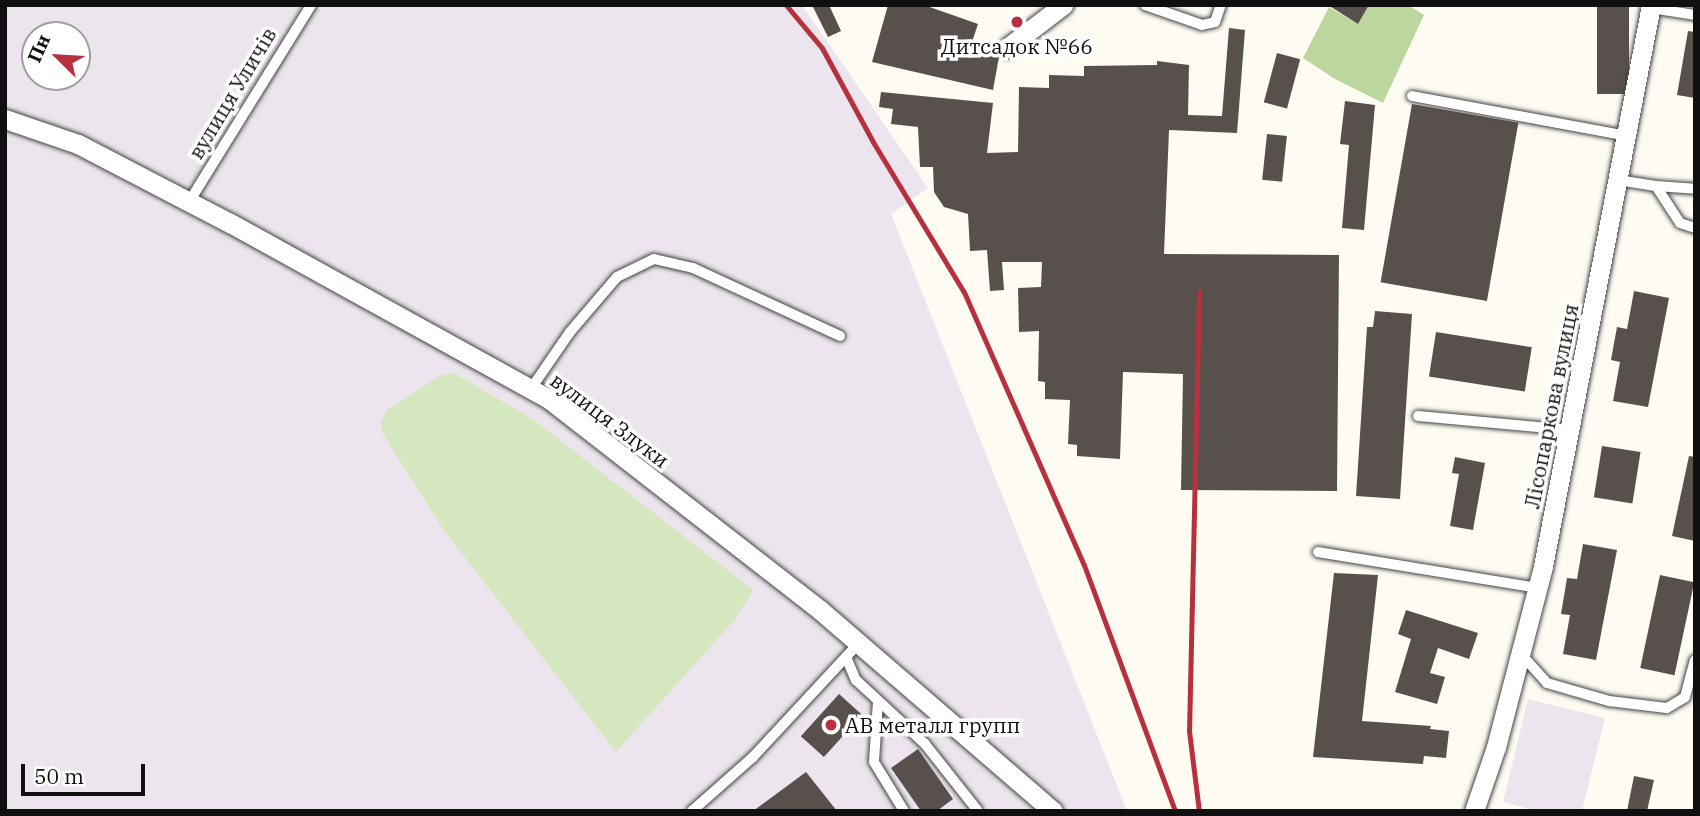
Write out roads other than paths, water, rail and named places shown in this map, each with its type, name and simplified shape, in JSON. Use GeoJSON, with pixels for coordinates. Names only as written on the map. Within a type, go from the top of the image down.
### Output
{"type":"FeatureCollection","features":[{"type":"Feature","properties":{"kind":"street"},"geometry":{"type":"LineString","coordinates":[[1007,48],[1063,5]]}},
{"type":"Feature","properties":{"kind":"street","name":"Лісопаркова вулиця"},"geometry":{"type":"LineString","coordinates":[[1474,811],[1496,747],[1537,589],[1651,6]]}},
{"type":"Feature","properties":{"kind":"street","name":"вулиця Злуки"},"geometry":{"type":"LineString","coordinates":[[5,119],[78,145],[189,202],[548,400],[820,610],[852,650],[1053,811]]}},
{"type":"Feature","properties":{"kind":"lane","name":"вулиця Уличів"},"geometry":{"type":"LineString","coordinates":[[189,202],[291,32],[311,5]]}},
{"type":"Feature","properties":{"kind":"lane"},"geometry":{"type":"LineString","coordinates":[[1145,5],[1202,25],[1215,22],[1222,5]]}},
{"type":"Feature","properties":{"kind":"lane"},"geometry":{"type":"LineString","coordinates":[[1651,6],[1695,15]]}},
{"type":"Feature","properties":{"kind":"lane"},"geometry":{"type":"LineString","coordinates":[[1412,96],[1627,136]]}},
{"type":"Feature","properties":{"kind":"lane"},"geometry":{"type":"LineString","coordinates":[[1618,180],[1695,189]]}},
{"type":"Feature","properties":{"kind":"lane"},"geometry":{"type":"LineString","coordinates":[[1656,186],[1680,223],[1695,228]]}},
{"type":"Feature","properties":{"kind":"lane"},"geometry":{"type":"LineString","coordinates":[[530,390],[570,332],[617,277],[654,259],[693,268],[840,335]]}},
{"type":"Feature","properties":{"kind":"lane"},"geometry":{"type":"LineString","coordinates":[[1418,416],[1570,430]]}},
{"type":"Feature","properties":{"kind":"lane"},"geometry":{"type":"LineString","coordinates":[[1318,552],[1537,589]]}},
{"type":"Feature","properties":{"kind":"lane"},"geometry":{"type":"LineString","coordinates":[[852,650],[856,680],[925,744],[978,811]]}},
{"type":"Feature","properties":{"kind":"lane"},"geometry":{"type":"LineString","coordinates":[[692,811],[754,757],[852,650]]}},
{"type":"Feature","properties":{"kind":"lane"},"geometry":{"type":"LineString","coordinates":[[1521,654],[1547,682],[1609,702],[1667,708],[1685,697],[1695,660]]}},
{"type":"Feature","properties":{"kind":"lane"},"geometry":{"type":"LineString","coordinates":[[878,701],[874,762],[904,811]]}},
{"type":"Feature","properties":{"kind":"railway"},"geometry":{"type":"LineString","coordinates":[[786,5],[822,48],[873,142],[964,292],[1084,565],[1175,811]]}},
{"type":"Feature","properties":{"kind":"railway"},"geometry":{"type":"LineString","coordinates":[[1199,291],[1189,731],[1199,811]]}},
{"type":"Feature","properties":{"kind":"place","name":"Дитсадок №66"},"geometry":{"type":"Point","coordinates":[1017,22]}},
{"type":"Feature","properties":{"kind":"place","name":"АВ металл групп"},"geometry":{"type":"Point","coordinates":[831,725]}}]}
